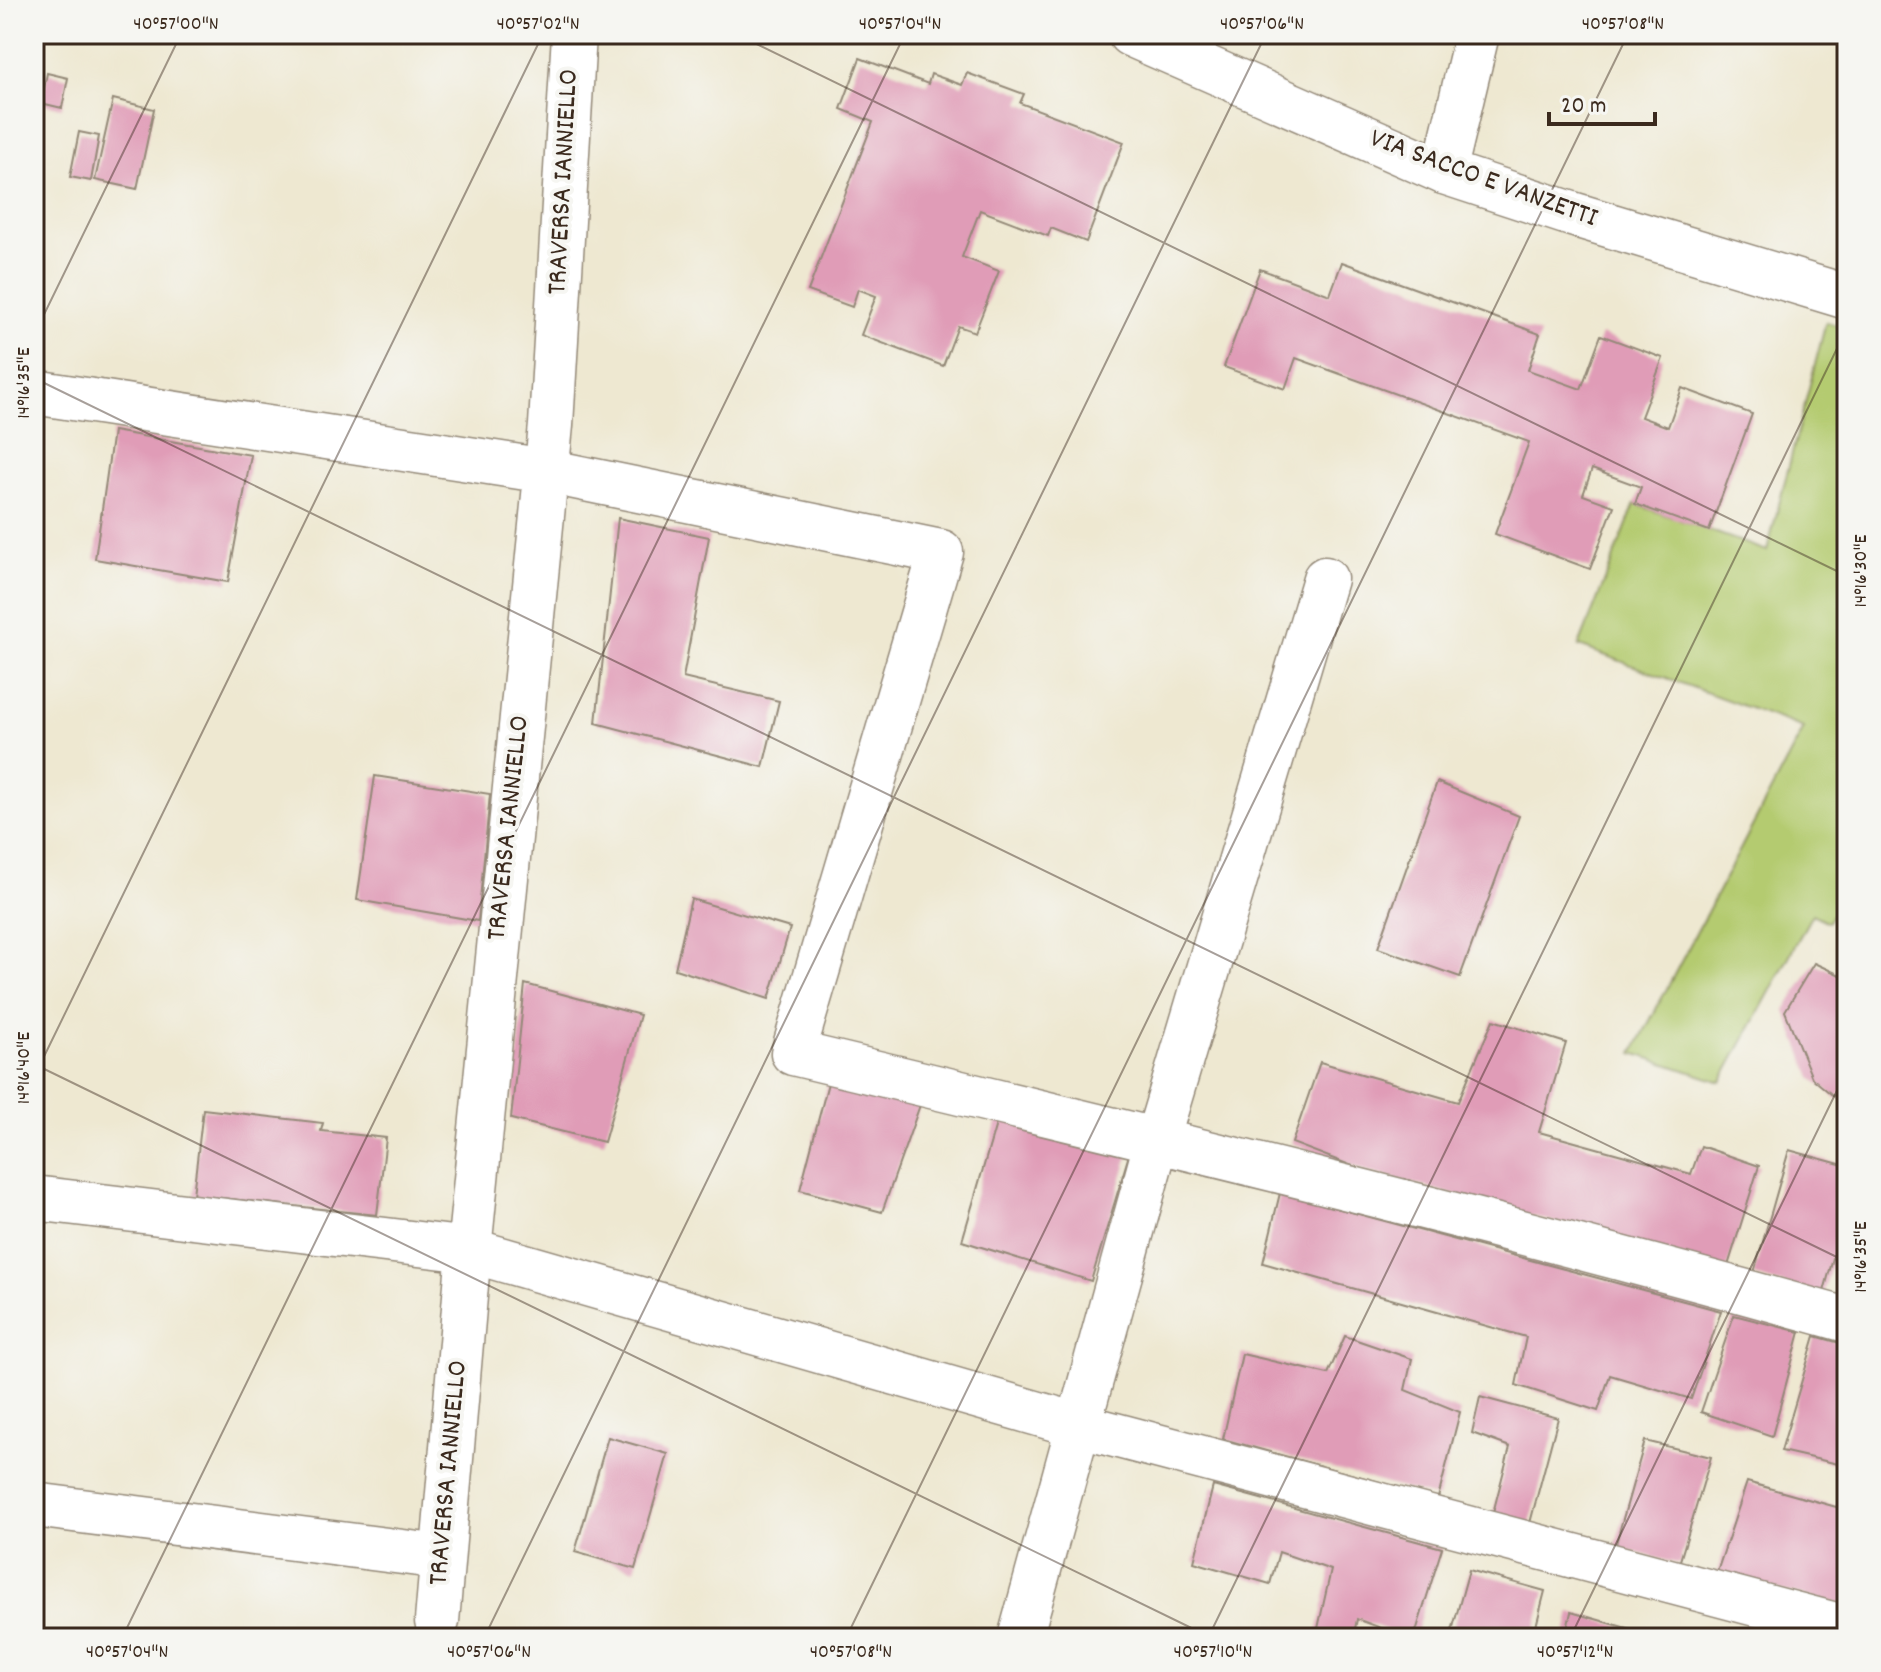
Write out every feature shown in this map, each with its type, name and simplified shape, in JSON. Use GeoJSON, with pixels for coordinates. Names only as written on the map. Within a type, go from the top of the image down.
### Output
{"type":"FeatureCollection","features":[{"type":"Feature","properties":{"kind":"street","name":"TRAVERSA IANNIELLO"},"geometry":{"type":"LineString","coordinates":[[437,1621],[469,1250],[546,471],[574,34]]}},
{"type":"Feature","properties":{"kind":"street","name":"VIA SACCO E VANZETTI"},"geometry":{"type":"LineString","coordinates":[[1130,34],[1444,172],[1847,297]]}},
{"type":"Feature","properties":{"kind":"street"},"geometry":{"type":"LineString","coordinates":[[1444,172],[1477,34]]}},
{"type":"Feature","properties":{"kind":"street"},"geometry":{"type":"LineString","coordinates":[[34,392],[546,471],[941,552],[793,1053],[1157,1140],[1676,1272],[1847,1320]]}},
{"type":"Feature","properties":{"kind":"street"},"geometry":{"type":"LineString","coordinates":[[1020,1638],[1157,1140],[1325,579]]}},
{"type":"Feature","properties":{"kind":"street"},"geometry":{"type":"LineString","coordinates":[[34,1198],[469,1250],[1077,1425],[1847,1628]]}},
{"type":"Feature","properties":{"kind":"street"},"geometry":{"type":"LineString","coordinates":[[34,1505],[442,1557]]}},
{"type":"Feature","properties":{"kind":"green space"},"geometry":{"type":"Polygon","coordinates":[[[1826,322],[1847,328],[1847,887],[1828,922],[1812,914],[1721,1082],[1633,1053],[1804,728],[1579,646],[1635,504],[1767,551],[1826,322]]]}},
{"type":"Feature","properties":{"kind":"building"},"geometry":{"type":"Polygon","coordinates":[[[860,58],[928,84],[931,74],[962,85],[967,73],[1024,94],[1020,103],[1124,142],[1086,242],[1051,228],[1048,236],[980,210],[962,257],[999,271],[975,332],[958,326],[943,366],[861,335],[876,296],[858,289],[852,307],[808,291],[873,122],[841,109],[860,58]]]}},
{"type":"Feature","properties":{"kind":"building"},"geometry":{"type":"Polygon","coordinates":[[[47,73],[68,78],[62,108],[41,103],[47,73]]]}},
{"type":"Feature","properties":{"kind":"building"},"geometry":{"type":"Polygon","coordinates":[[[113,99],[154,109],[137,189],[95,180],[113,99]]]}},
{"type":"Feature","properties":{"kind":"building"},"geometry":{"type":"Polygon","coordinates":[[[79,132],[99,136],[91,181],[70,177],[79,132]]]}},
{"type":"Feature","properties":{"kind":"building"},"geometry":{"type":"Polygon","coordinates":[[[1342,262],[1540,334],[1528,370],[1581,389],[1601,335],[1663,358],[1641,417],[1668,427],[1682,388],[1752,414],[1709,531],[1635,504],[1641,487],[1592,469],[1583,495],[1614,506],[1590,569],[1495,534],[1529,442],[1296,358],[1285,389],[1224,367],[1260,269],[1330,295],[1342,262]]]}},
{"type":"Feature","properties":{"kind":"building"},"geometry":{"type":"Polygon","coordinates":[[[113,431],[251,455],[228,582],[95,559],[113,431]]]}},
{"type":"Feature","properties":{"kind":"building"},"geometry":{"type":"Polygon","coordinates":[[[618,518],[709,537],[683,678],[779,701],[763,767],[596,723],[618,518]]]}},
{"type":"Feature","properties":{"kind":"building"},"geometry":{"type":"Polygon","coordinates":[[[375,776],[490,794],[478,921],[357,900],[375,776]]]}},
{"type":"Feature","properties":{"kind":"building"},"geometry":{"type":"Polygon","coordinates":[[[1437,782],[1519,816],[1460,977],[1378,948],[1437,782]]]}},
{"type":"Feature","properties":{"kind":"building"},"geometry":{"type":"Polygon","coordinates":[[[691,899],[790,928],[769,999],[675,969],[691,899]]]}},
{"type":"Feature","properties":{"kind":"building"},"geometry":{"type":"Polygon","coordinates":[[[1814,963],[1840,975],[1847,969],[1847,1083],[1837,1099],[1812,1078],[1785,1011],[1814,963]]]}},
{"type":"Feature","properties":{"kind":"building"},"geometry":{"type":"Polygon","coordinates":[[[525,984],[640,1015],[604,1142],[511,1119],[525,984]]]}},
{"type":"Feature","properties":{"kind":"building"},"geometry":{"type":"Polygon","coordinates":[[[1493,1020],[1566,1043],[1539,1132],[1691,1174],[1701,1146],[1759,1166],[1727,1269],[1363,1170],[1292,1143],[1320,1062],[1458,1102],[1493,1020]]]}},
{"type":"Feature","properties":{"kind":"building"},"geometry":{"type":"Polygon","coordinates":[[[829,1079],[920,1105],[882,1212],[800,1190],[829,1079]]]}},
{"type":"Feature","properties":{"kind":"building"},"geometry":{"type":"Polygon","coordinates":[[[203,1109],[323,1123],[321,1131],[386,1138],[377,1215],[193,1195],[203,1109]]]}},
{"type":"Feature","properties":{"kind":"building"},"geometry":{"type":"Polygon","coordinates":[[[998,1117],[1131,1148],[1091,1281],[962,1241],[998,1117]]]}},
{"type":"Feature","properties":{"kind":"building"},"geometry":{"type":"Polygon","coordinates":[[[1789,1150],[1847,1166],[1847,1207],[1823,1295],[1753,1276],[1789,1150]]]}},
{"type":"Feature","properties":{"kind":"building"},"geometry":{"type":"Polygon","coordinates":[[[1280,1193],[1721,1311],[1691,1399],[1610,1375],[1598,1411],[1516,1385],[1526,1337],[1263,1263],[1280,1193]]]}},
{"type":"Feature","properties":{"kind":"building"},"geometry":{"type":"Polygon","coordinates":[[[1734,1315],[1800,1332],[1772,1436],[1701,1412],[1734,1315]]]}},
{"type":"Feature","properties":{"kind":"building"},"geometry":{"type":"Polygon","coordinates":[[[1345,1336],[1412,1359],[1405,1390],[1460,1412],[1438,1498],[1223,1439],[1242,1354],[1328,1374],[1345,1336]]]}},
{"type":"Feature","properties":{"kind":"building"},"geometry":{"type":"Polygon","coordinates":[[[1815,1336],[1847,1345],[1847,1466],[1781,1451],[1815,1336]]]}},
{"type":"Feature","properties":{"kind":"building"},"geometry":{"type":"Polygon","coordinates":[[[1480,1397],[1558,1418],[1530,1523],[1493,1513],[1510,1447],[1472,1433],[1480,1397]]]}},
{"type":"Feature","properties":{"kind":"building"},"geometry":{"type":"Polygon","coordinates":[[[608,1437],[668,1454],[635,1569],[575,1552],[608,1437]]]}},
{"type":"Feature","properties":{"kind":"building"},"geometry":{"type":"Polygon","coordinates":[[[1645,1441],[1711,1457],[1679,1564],[1615,1547],[1645,1441]]]}},
{"type":"Feature","properties":{"kind":"building"},"geometry":{"type":"Polygon","coordinates":[[[1747,1482],[1847,1510],[1847,1606],[1716,1575],[1747,1482]]]}},
{"type":"Feature","properties":{"kind":"building"},"geometry":{"type":"Polygon","coordinates":[[[1213,1486],[1442,1548],[1414,1638],[1357,1619],[1353,1638],[1333,1638],[1317,1633],[1331,1570],[1279,1552],[1270,1584],[1194,1562],[1213,1486]]]}},
{"type":"Feature","properties":{"kind":"building"},"geometry":{"type":"Polygon","coordinates":[[[1469,1570],[1545,1591],[1533,1638],[1450,1638],[1469,1570]]]}},
{"type":"Feature","properties":{"kind":"building"},"geometry":{"type":"Polygon","coordinates":[[[1571,1612],[1637,1631],[1635,1638],[1565,1638],[1571,1612]]]}},
{"type":"Feature","properties":{"kind":"building"},"geometry":{"type":"Polygon","coordinates":[[[1740,1630],[1768,1637],[1768,1638],[1738,1638],[1740,1630]]]}}]}
